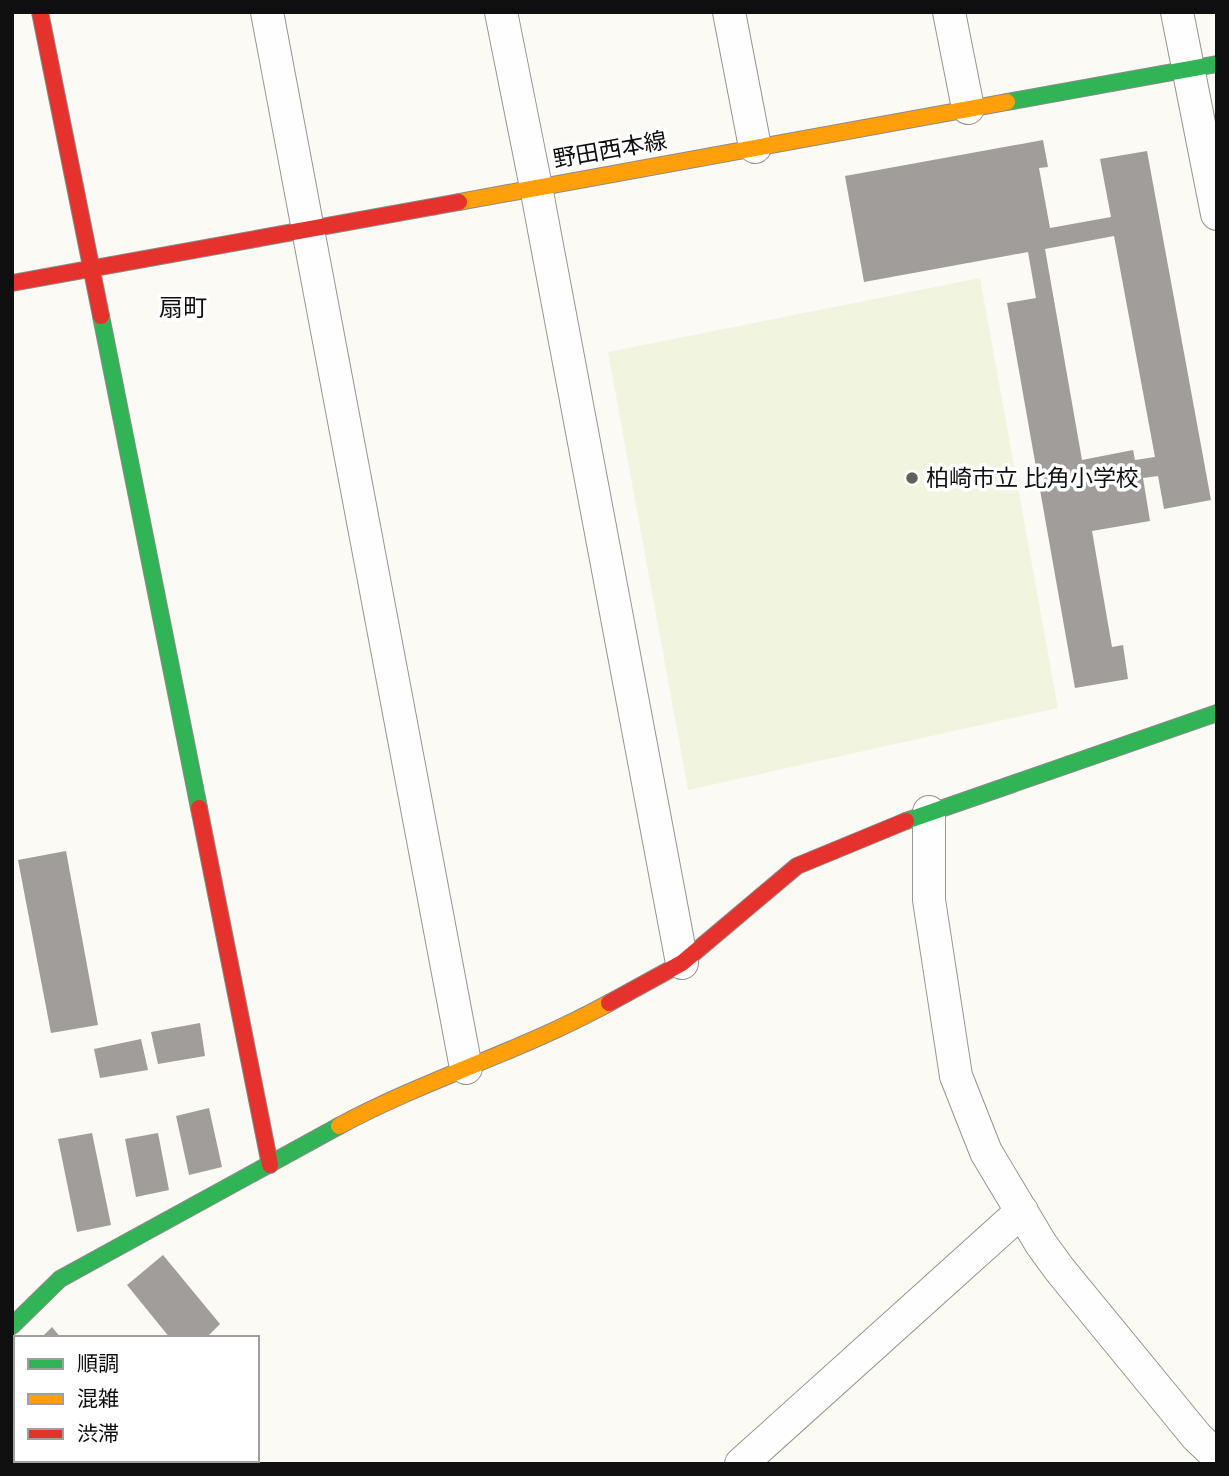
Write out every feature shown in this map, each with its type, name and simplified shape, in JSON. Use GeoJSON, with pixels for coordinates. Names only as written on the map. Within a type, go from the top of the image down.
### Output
{"type":"FeatureCollection","features":[{"type":"Feature","properties":{"kind":"street"},"geometry":{"type":"LineString","coordinates":[[40,12],[270,1165]]}},
{"type":"Feature","properties":{"kind":"street"},"geometry":{"type":"LineString","coordinates":[[267,12],[466,1068]]}},
{"type":"Feature","properties":{"kind":"street"},"geometry":{"type":"LineString","coordinates":[[501,12],[682,963]]}},
{"type":"Feature","properties":{"kind":"street"},"geometry":{"type":"LineString","coordinates":[[729,12],[755,147]]}},
{"type":"Feature","properties":{"kind":"street"},"geometry":{"type":"LineString","coordinates":[[949,12],[968,108]]}},
{"type":"Feature","properties":{"kind":"street"},"geometry":{"type":"LineString","coordinates":[[1177,12],[1203,66],[1217,215]]}},
{"type":"Feature","properties":{"kind":"street","name":"野田西本線"},"geometry":{"type":"LineString","coordinates":[[12,283],[1203,66]]}},
{"type":"Feature","properties":{"kind":"street"},"geometry":{"type":"LineString","coordinates":[[12,1326],[60,1279],[373,1108],[571,1024],[682,963],[797,866],[929,812],[1217,713]]}},
{"type":"Feature","properties":{"kind":"street"},"geometry":{"type":"LineString","coordinates":[[929,812],[929,900],[956,1076],[986,1152],[1041,1244],[1060,1270],[1197,1437],[1217,1457]]}},
{"type":"Feature","properties":{"kind":"street"},"geometry":{"type":"LineString","coordinates":[[741,1464],[1022,1211]]}},
{"type":"Feature","properties":{"kind":"green space"},"geometry":{"type":"Polygon","coordinates":[[[980,278],[1058,708],[688,790],[608,352],[980,278]]]}},
{"type":"Feature","properties":{"kind":"building"},"geometry":{"type":"Polygon","coordinates":[[[1043,140],[1048,167],[1039,168],[1050,228],[1111,217],[1100,159],[1147,151],[1211,500],[1164,509],[1158,476],[1143,478],[1150,521],[1092,531],[1112,647],[1123,645],[1128,679],[1075,688],[1007,303],[1036,298],[1028,252],[864,282],[845,176],[1043,140]],[[1114,236],[1045,249],[1082,460],[1133,450],[1135,460],[1155,457],[1114,236]]]}},
{"type":"Feature","properties":{"kind":"building"},"geometry":{"type":"Polygon","coordinates":[[[66,851],[98,1025],[51,1033],[18,860],[66,851]]]}},
{"type":"Feature","properties":{"kind":"building"},"geometry":{"type":"Polygon","coordinates":[[[200,1023],[205,1056],[158,1064],[151,1032],[200,1023]]]}},
{"type":"Feature","properties":{"kind":"building"},"geometry":{"type":"Polygon","coordinates":[[[141,1039],[148,1070],[100,1078],[94,1049],[141,1039]]]}},
{"type":"Feature","properties":{"kind":"building"},"geometry":{"type":"Polygon","coordinates":[[[209,1108],[222,1167],[189,1175],[176,1116],[209,1108]]]}},
{"type":"Feature","properties":{"kind":"building"},"geometry":{"type":"Polygon","coordinates":[[[92,1133],[111,1225],[77,1232],[58,1139],[92,1133]]]}},
{"type":"Feature","properties":{"kind":"building"},"geometry":{"type":"Polygon","coordinates":[[[158,1133],[169,1190],[136,1197],[125,1139],[158,1133]]]}},
{"type":"Feature","properties":{"kind":"building"},"geometry":{"type":"Polygon","coordinates":[[[163,1255],[220,1324],[208,1336],[168,1336],[127,1285],[163,1255]]]}},
{"type":"Feature","properties":{"kind":"building"},"geometry":{"type":"Polygon","coordinates":[[[52,1327],[59,1336],[43,1336],[52,1327]]]}},
{"type":"Feature","properties":{"kind":"traffic: fast"},"geometry":{"type":"LineString","coordinates":[[1007,102],[1217,64]]}},
{"type":"Feature","properties":{"kind":"traffic: fast"},"geometry":{"type":"LineString","coordinates":[[101,316],[199,808]]}},
{"type":"Feature","properties":{"kind":"traffic: fast"},"geometry":{"type":"LineString","coordinates":[[906,821],[1217,713]]}},
{"type":"Feature","properties":{"kind":"traffic: fast"},"geometry":{"type":"LineString","coordinates":[[12,1326],[60,1279],[339,1126]]}},
{"type":"Feature","properties":{"kind":"traffic: slow"},"geometry":{"type":"LineString","coordinates":[[459,202],[1007,102]]}},
{"type":"Feature","properties":{"kind":"traffic: slow"},"geometry":{"type":"LineString","coordinates":[[339,1126],[372,1109],[542,1036],[609,1003]]}},
{"type":"Feature","properties":{"kind":"traffic: jam"},"geometry":{"type":"LineString","coordinates":[[40,12],[101,316]]}},
{"type":"Feature","properties":{"kind":"traffic: jam"},"geometry":{"type":"LineString","coordinates":[[12,283],[459,202]]}},
{"type":"Feature","properties":{"kind":"traffic: jam"},"geometry":{"type":"LineString","coordinates":[[199,808],[270,1165]]}},
{"type":"Feature","properties":{"kind":"traffic: jam"},"geometry":{"type":"LineString","coordinates":[[609,1003],[682,963],[797,866],[906,821]]}},
{"type":"Feature","properties":{"kind":"place","name":"柏崎市立 比角小学校"},"geometry":{"type":"Point","coordinates":[912,478]}},
{"type":"Feature","properties":{"kind":"district","name":"扇町"},"geometry":{"type":"Point","coordinates":[183,308]}}]}
